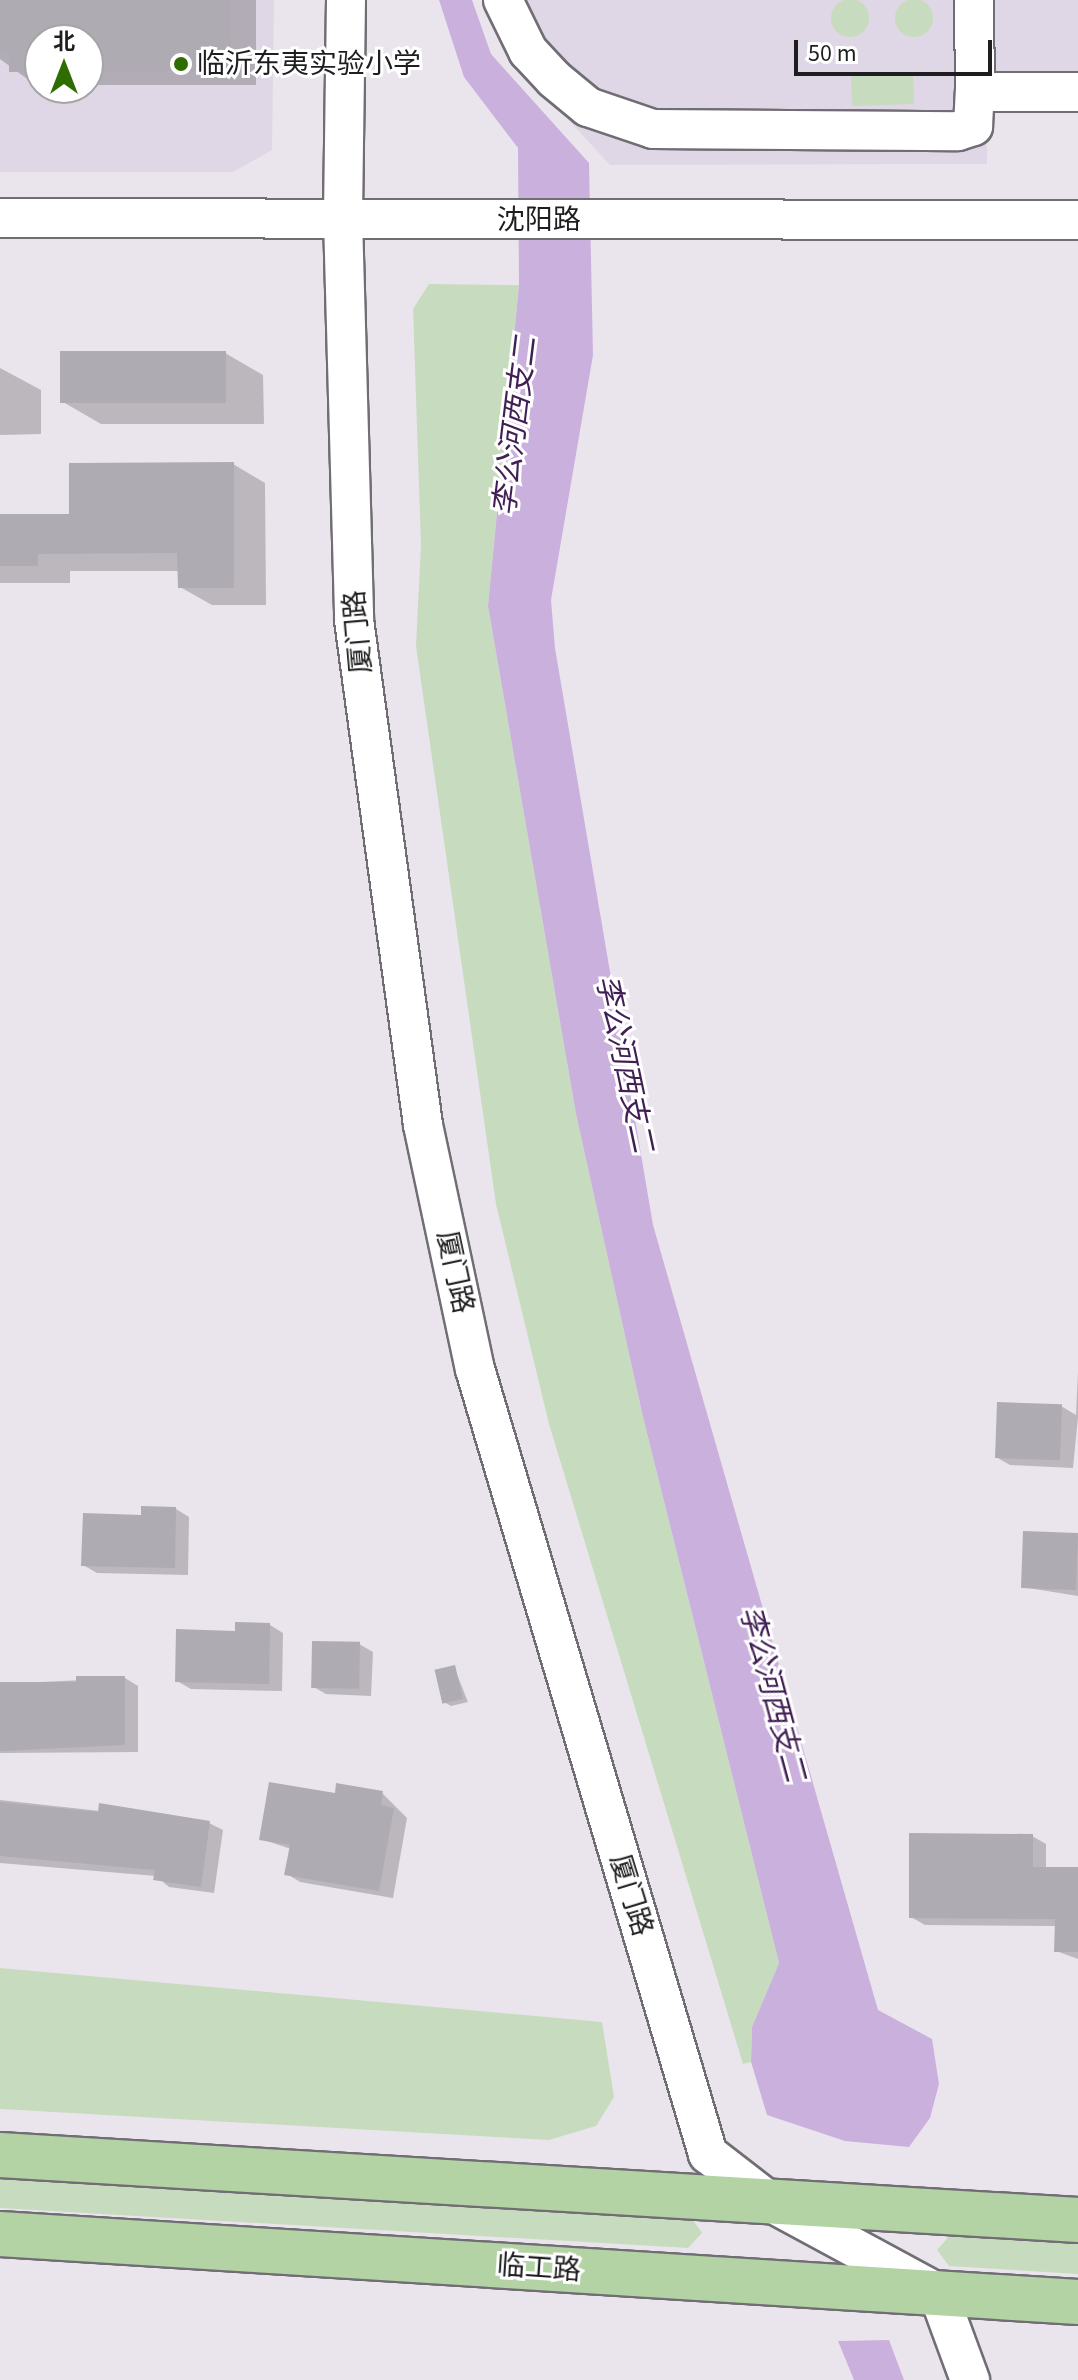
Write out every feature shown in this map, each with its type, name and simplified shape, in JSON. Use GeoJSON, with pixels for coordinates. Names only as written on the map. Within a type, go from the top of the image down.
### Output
{"type":"FeatureCollection","features":[{"type":"Feature","properties":{"kind":"main road"},"geometry":{"type":"LineString","coordinates":[[0,2155],[1078,2220]]}},
{"type":"Feature","properties":{"kind":"main road","name":"临工路"},"geometry":{"type":"LineString","coordinates":[[0,2234],[1078,2302]]}},
{"type":"Feature","properties":{"kind":"street","name":"厦门路"},"geometry":{"type":"LineString","coordinates":[[346,0],[343,219],[354,620],[423,1125],[475,1369],[708,2154],[770,2202],[938,2293]]}},
{"type":"Feature","properties":{"kind":"street"},"geometry":{"type":"LineString","coordinates":[[503,0],[528,51],[554,79],[588,107],[653,129],[958,131],[973,126],[974,0]]}},
{"type":"Feature","properties":{"kind":"street"},"geometry":{"type":"LineString","coordinates":[[975,92],[1078,92]]}},
{"type":"Feature","properties":{"kind":"street","name":"沈阳路"},"geometry":{"type":"LineString","coordinates":[[0,218],[1078,220]]}},
{"type":"Feature","properties":{"kind":"street"},"geometry":{"type":"LineString","coordinates":[[938,2293],[970,2380]]}},
{"type":"Feature","properties":{"kind":"shaded area","name":"临沂东夷实验小学"},"geometry":{"type":"Polygon","coordinates":[[[0,0],[274,0],[272,150],[233,172],[0,172],[0,0]]]}},
{"type":"Feature","properties":{"kind":"shaded area"},"geometry":{"type":"Polygon","coordinates":[[[482,0],[1078,0],[1078,106],[987,106],[987,164],[610,165],[502,48],[482,0]]]}},
{"type":"Feature","properties":{"kind":"green space"},"geometry":{"type":"Polygon","coordinates":[[[850,-1],[864,4],[869,18],[864,32],[850,37],[836,32],[831,18],[836,4],[850,-1]]]}},
{"type":"Feature","properties":{"kind":"green space"},"geometry":{"type":"Polygon","coordinates":[[[914,-1],[928,4],[933,18],[928,32],[914,37],[900,32],[895,18],[900,4],[914,-1]]]}},
{"type":"Feature","properties":{"kind":"green space"},"geometry":{"type":"Polygon","coordinates":[[[913,74],[914,104],[852,106],[851,76],[913,74]]]}},
{"type":"Feature","properties":{"kind":"green space"},"geometry":{"type":"Polygon","coordinates":[[[429,284],[519,285],[488,606],[576,1114],[643,1417],[779,1963],[752,2027],[751,2062],[743,2064],[549,1424],[496,1204],[416,646],[421,544],[413,309],[429,284]]]}},
{"type":"Feature","properties":{"kind":"green space"},"geometry":{"type":"Polygon","coordinates":[[[0,1968],[602,2022],[614,2097],[596,2126],[549,2140],[0,2109],[0,1968]]]}},
{"type":"Feature","properties":{"kind":"green space"},"geometry":{"type":"Polygon","coordinates":[[[0,2177],[690,2216],[702,2233],[688,2248],[0,2208],[0,2177]]]}},
{"type":"Feature","properties":{"kind":"green space"},"geometry":{"type":"Polygon","coordinates":[[[951,2234],[1078,2243],[1078,2274],[949,2266],[937,2250],[951,2234]]]}},
{"type":"Feature","properties":{"kind":"water","name":"李公河西支二"},"geometry":{"type":"Polygon","coordinates":[[[439,0],[472,0],[491,54],[589,163],[593,355],[551,600],[555,648],[653,1225],[878,2010],[932,2039],[939,2084],[930,2118],[909,2147],[845,2141],[767,2115],[751,2062],[752,2027],[779,1963],[643,1417],[576,1114],[488,606],[519,285],[518,148],[464,77],[439,0]]]}},
{"type":"Feature","properties":{"kind":"water"},"geometry":{"type":"Polygon","coordinates":[[[889,2340],[904,2380],[854,2380],[838,2341],[889,2340]]]}},
{"type":"Feature","properties":{"kind":"building"},"geometry":{"type":"Polygon","coordinates":[[[0,0],[231,0],[231,71],[104,71],[104,24],[24,24],[24,72],[9,72],[9,53],[0,53],[0,0]]]}},
{"type":"Feature","properties":{"kind":"building"},"geometry":{"type":"Polygon","coordinates":[[[60,351],[226,351],[226,403],[60,403],[60,351]]]}},
{"type":"Feature","properties":{"kind":"building"},"geometry":{"type":"Polygon","coordinates":[[[234,462],[234,588],[178,588],[177,553],[38,554],[38,566],[0,566],[0,514],[69,514],[69,463],[234,462]]]}},
{"type":"Feature","properties":{"kind":"building"},"geometry":{"type":"Polygon","coordinates":[[[997,1402],[1062,1404],[1060,1460],[995,1458],[997,1402]]]}},
{"type":"Feature","properties":{"kind":"building"},"geometry":{"type":"Polygon","coordinates":[[[141,1506],[176,1507],[175,1568],[81,1566],[83,1513],[141,1515],[141,1506]]]}},
{"type":"Feature","properties":{"kind":"building"},"geometry":{"type":"Polygon","coordinates":[[[1023,1531],[1078,1533],[1076,1590],[1021,1588],[1023,1531]]]}},
{"type":"Feature","properties":{"kind":"building"},"geometry":{"type":"Polygon","coordinates":[[[235,1622],[270,1623],[269,1684],[175,1682],[176,1629],[235,1631],[235,1622]]]}},
{"type":"Feature","properties":{"kind":"building"},"geometry":{"type":"Polygon","coordinates":[[[312,1641],[360,1642],[359,1689],[311,1688],[312,1641]]]}},
{"type":"Feature","properties":{"kind":"building"},"geometry":{"type":"Polygon","coordinates":[[[455,1665],[463,1699],[442,1704],[435,1670],[455,1665]]]}},
{"type":"Feature","properties":{"kind":"building"},"geometry":{"type":"Polygon","coordinates":[[[76,1676],[125,1676],[125,1745],[0,1751],[0,1682],[76,1682],[76,1676]]]}},
{"type":"Feature","properties":{"kind":"building"},"geometry":{"type":"Polygon","coordinates":[[[269,1782],[335,1793],[336,1783],[383,1791],[381,1805],[394,1808],[379,1891],[284,1875],[290,1845],[259,1840],[269,1782]]]}},
{"type":"Feature","properties":{"kind":"building"},"geometry":{"type":"Polygon","coordinates":[[[0,1802],[98,1812],[99,1803],[210,1821],[201,1887],[153,1880],[155,1870],[0,1856],[0,1802]]]}},
{"type":"Feature","properties":{"kind":"building"},"geometry":{"type":"Polygon","coordinates":[[[909,1833],[1033,1834],[1033,1867],[1078,1867],[1078,1952],[1054,1952],[1055,1919],[909,1918],[909,1833]]]}},
{"type":"Feature","properties":{"kind":"place","name":"临沂东夷实验小学"},"geometry":{"type":"Point","coordinates":[181,64]}}]}
